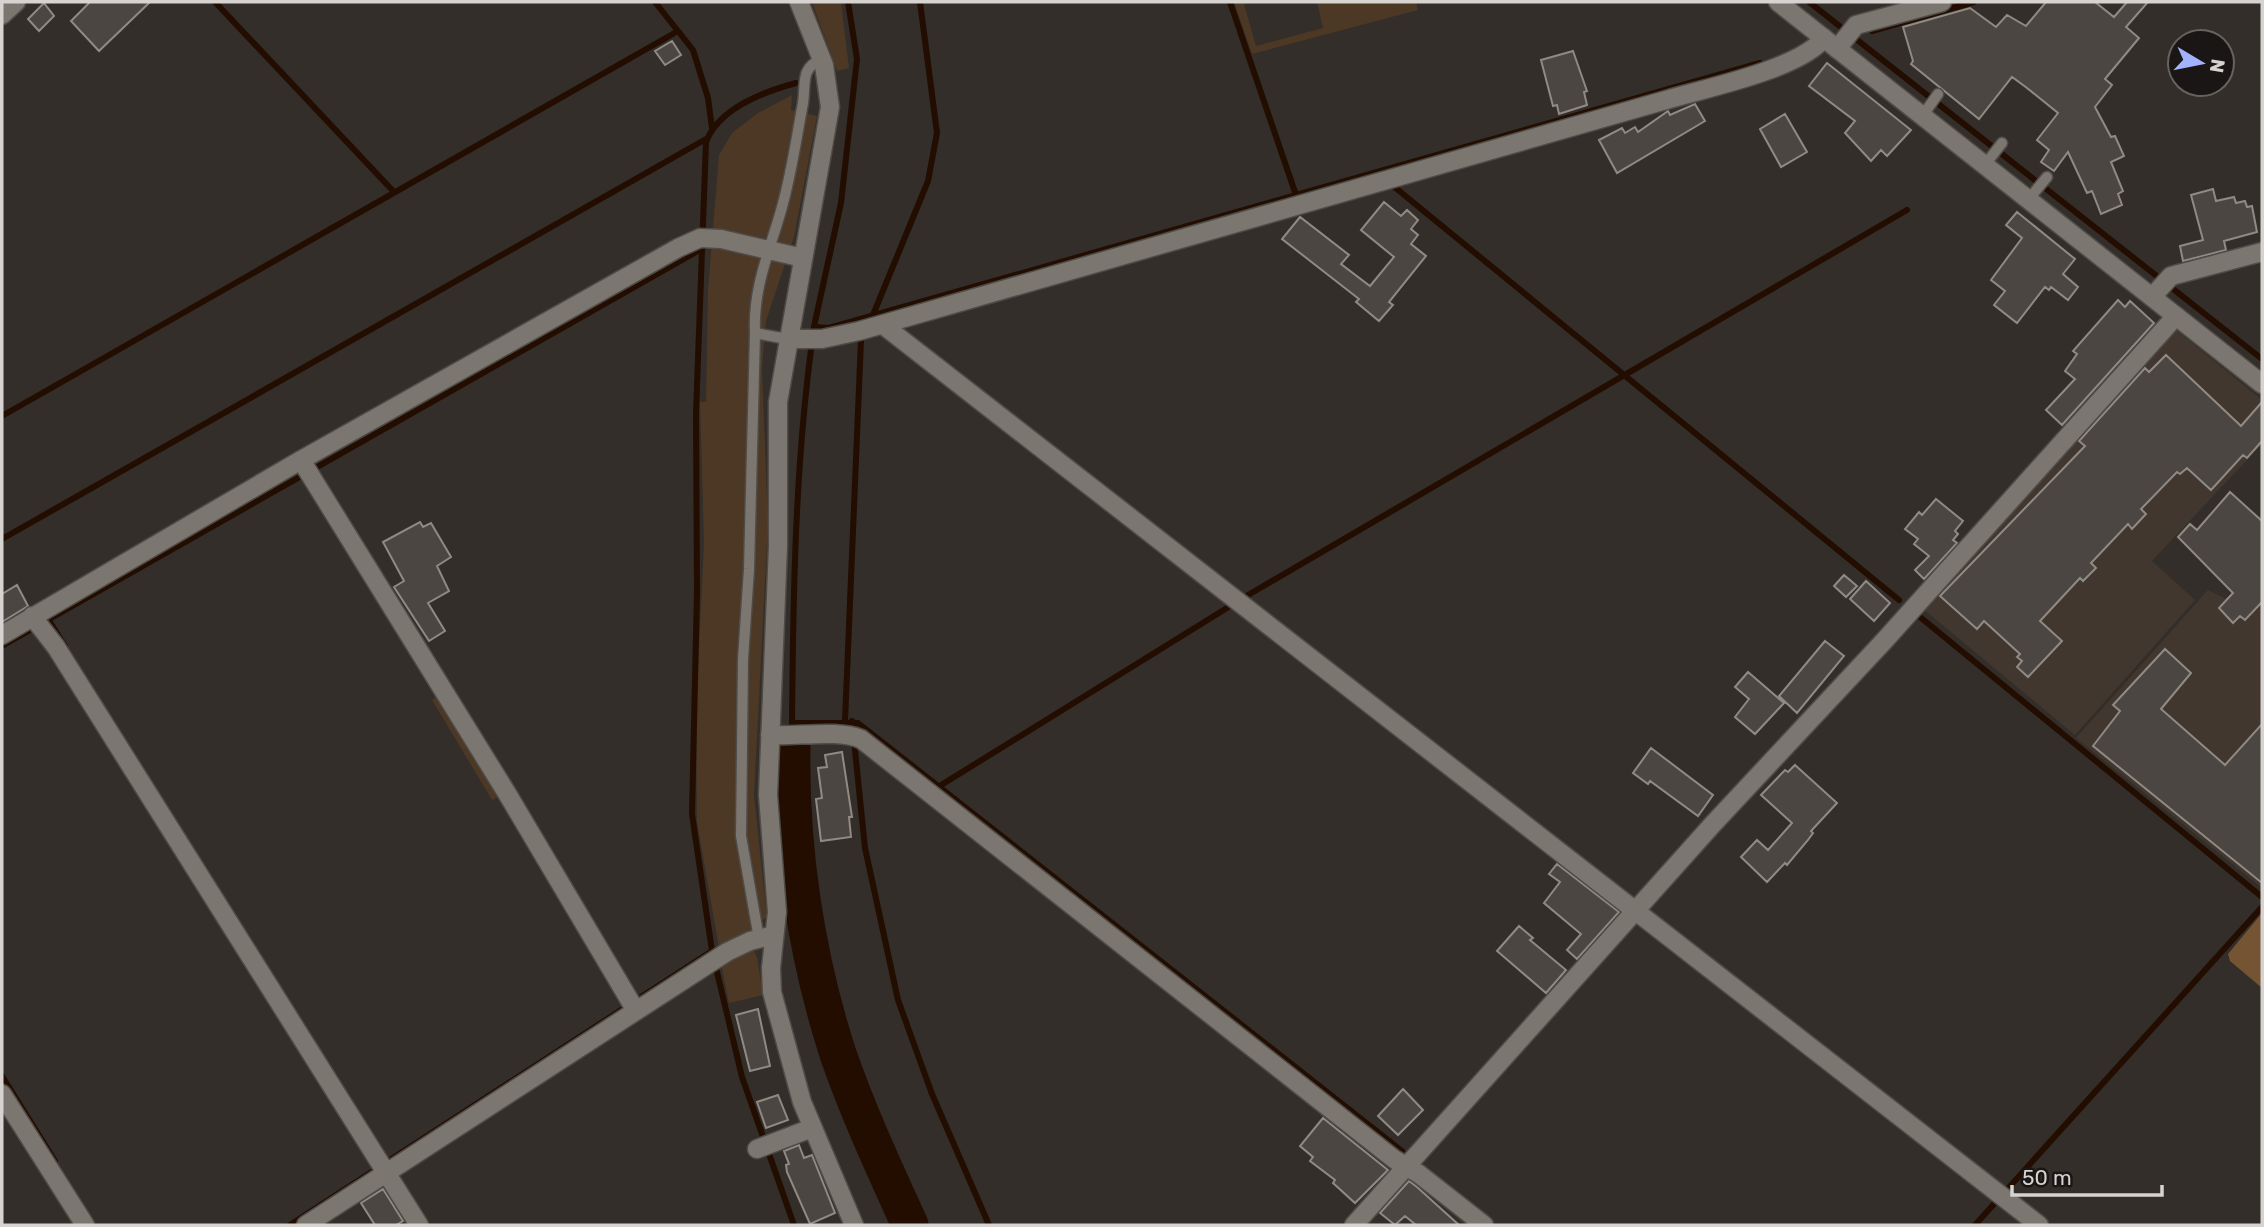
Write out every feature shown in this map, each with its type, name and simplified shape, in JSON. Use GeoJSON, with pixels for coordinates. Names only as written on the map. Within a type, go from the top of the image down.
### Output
{"type":"FeatureCollection","features":[{"type":"Feature","properties":{"kind":"street"},"geometry":{"type":"LineString","coordinates":[[2,15],[16,2]]}},
{"type":"Feature","properties":{"kind":"street"},"geometry":{"type":"LineString","coordinates":[[799,2],[822,60],[830,107],[803,258],[794,340],[778,402],[778,547],[784,736],[768,825],[776,882],[767,937],[772,992],[786,1049],[812,1128],[854,1225]]}},
{"type":"Feature","properties":{"kind":"street"},"geometry":{"type":"LineString","coordinates":[[1778,2],[1840,39],[1987,162],[2159,289],[2176,316],[2262,384]]}},
{"type":"Feature","properties":{"kind":"street"},"geometry":{"type":"LineString","coordinates":[[794,340],[822,339],[883,325],[1666,100],[1801,57],[1840,39],[1856,25],[1942,2]]}},
{"type":"Feature","properties":{"kind":"street"},"geometry":{"type":"LineString","coordinates":[[2,635],[38,623],[705,239],[803,258]]}},
{"type":"Feature","properties":{"kind":"street"},"geometry":{"type":"LineString","coordinates":[[2159,289],[2262,252]]}},
{"type":"Feature","properties":{"kind":"street"},"geometry":{"type":"LineString","coordinates":[[1354,1225],[1713,824],[1884,641],[2176,316]]}},
{"type":"Feature","properties":{"kind":"street"},"geometry":{"type":"LineString","coordinates":[[883,325],[2039,1225]]}},
{"type":"Feature","properties":{"kind":"street"},"geometry":{"type":"LineString","coordinates":[[306,467],[633,1005]]}},
{"type":"Feature","properties":{"kind":"street"},"geometry":{"type":"LineString","coordinates":[[38,623],[419,1225]]}},
{"type":"Feature","properties":{"kind":"street"},"geometry":{"type":"LineString","coordinates":[[784,736],[852,736],[1484,1225]]}},
{"type":"Feature","properties":{"kind":"street"},"geometry":{"type":"LineString","coordinates":[[306,1225],[381,1168],[633,1005],[738,945],[767,937]]}},
{"type":"Feature","properties":{"kind":"street"},"geometry":{"type":"LineString","coordinates":[[2,1094],[85,1225]]}},
{"type":"Feature","properties":{"kind":"street"},"geometry":{"type":"LineString","coordinates":[[762,1147],[812,1128]]}},
{"type":"Feature","properties":{"kind":"lane"},"geometry":{"type":"LineString","coordinates":[[767,937],[741,836],[743,659],[749,569],[756,293],[788,186],[805,92],[804,72],[810,64],[822,60]]}},
{"type":"Feature","properties":{"kind":"lane"},"geometry":{"type":"LineString","coordinates":[[1925,111],[1937,96]]}},
{"type":"Feature","properties":{"kind":"lane"},"geometry":{"type":"LineString","coordinates":[[1987,162],[2001,145]]}},
{"type":"Feature","properties":{"kind":"lane"},"geometry":{"type":"LineString","coordinates":[[2031,196],[2046,179]]}},
{"type":"Feature","properties":{"kind":"lane"},"geometry":{"type":"LineString","coordinates":[[755,333],[794,340]]}},
{"type":"Feature","properties":{"kind":"shaded area"},"geometry":{"type":"Polygon","coordinates":[[[812,2],[841,2],[849,68],[837,71],[812,2]]]}},
{"type":"Feature","properties":{"kind":"shaded area"},"geometry":{"type":"Polygon","coordinates":[[[1234,2],[1250,2],[1244,4],[1256,46],[1323,28],[1317,2],[1416,2],[1418,10],[1252,54],[1234,2]]]}},
{"type":"Feature","properties":{"kind":"shaded area"},"geometry":{"type":"Polygon","coordinates":[[[792,95],[791,110],[817,116],[794,237],[766,321],[762,368],[768,524],[754,795],[767,918],[753,923],[751,935],[719,948],[697,822],[696,712],[704,543],[700,402],[706,402],[708,289],[719,155],[732,133],[758,113],[792,95]]]}},
{"type":"Feature","properties":{"kind":"shaded area"},"geometry":{"type":"Polygon","coordinates":[[[2176,330],[2262,400],[2262,444],[2152,561],[2195,600],[2075,735],[1922,608],[2176,330]]]}},
{"type":"Feature","properties":{"kind":"shaded area"},"geometry":{"type":"Polygon","coordinates":[[[2262,560],[2262,888],[2076,738],[2208,590],[2226,599],[2262,560]]]}},
{"type":"Feature","properties":{"kind":"shaded area"},"geometry":{"type":"Polygon","coordinates":[[[442,694],[504,794],[492,800],[432,700],[442,694]]]}},
{"type":"Feature","properties":{"kind":"shaded area"},"geometry":{"type":"Polygon","coordinates":[[[2262,913],[2262,988],[2230,961],[2228,954],[2262,913]]]}},
{"type":"Feature","properties":{"kind":"shaded area"},"geometry":{"type":"Polygon","coordinates":[[[752,948],[757,957],[763,995],[729,1003],[721,964],[752,948]]]}},
{"type":"Feature","properties":{"kind":"building"},"geometry":{"type":"Polygon","coordinates":[[[90,2],[150,2],[99,51],[71,21],[90,2]]]}},
{"type":"Feature","properties":{"kind":"building"},"geometry":{"type":"Polygon","coordinates":[[[2046,2],[2095,2],[2114,17],[2127,2],[2148,2],[2126,27],[2139,38],[2105,79],[2112,85],[2095,107],[2111,137],[2115,136],[2124,156],[2111,162],[2123,191],[2118,194],[2122,205],[2101,214],[2092,191],[2087,193],[2068,152],[2054,171],[2041,162],[2049,150],[2037,140],[2058,113],[2027,88],[2012,77],[1979,119],[1911,64],[1913,61],[1903,27],[1970,8],[1996,27],[2007,15],[2026,26],[2046,2]]]}},
{"type":"Feature","properties":{"kind":"building"},"geometry":{"type":"Polygon","coordinates":[[[44,3],[54,16],[39,31],[28,19],[44,3]]]}},
{"type":"Feature","properties":{"kind":"building"},"geometry":{"type":"Polygon","coordinates":[[[672,41],[681,55],[665,65],[655,51],[672,41]]]}},
{"type":"Feature","properties":{"kind":"building"},"geometry":{"type":"Polygon","coordinates":[[[1573,51],[1587,91],[1584,92],[1587,105],[1559,114],[1557,105],[1553,106],[1541,60],[1573,51]]]}},
{"type":"Feature","properties":{"kind":"building"},"geometry":{"type":"Polygon","coordinates":[[[1827,63],[1911,130],[1887,156],[1881,150],[1871,161],[1845,133],[1855,121],[1809,86],[1827,63]]]}},
{"type":"Feature","properties":{"kind":"building"},"geometry":{"type":"Polygon","coordinates":[[[1695,104],[1705,121],[1617,173],[1599,140],[1622,128],[1625,133],[1635,127],[1638,132],[1668,111],[1670,115],[1695,104]]]}},
{"type":"Feature","properties":{"kind":"building"},"geometry":{"type":"Polygon","coordinates":[[[1785,114],[1807,152],[1781,167],[1760,129],[1785,114]]]}},
{"type":"Feature","properties":{"kind":"building"},"geometry":{"type":"Polygon","coordinates":[[[2213,189],[2216,201],[2234,197],[2236,203],[2245,201],[2247,207],[2252,206],[2257,232],[2224,241],[2226,250],[2183,261],[2180,246],[2203,240],[2191,195],[2213,189]]]}},
{"type":"Feature","properties":{"kind":"building"},"geometry":{"type":"Polygon","coordinates":[[[1384,202],[1401,216],[1407,210],[1418,220],[1411,229],[1418,235],[1411,244],[1426,256],[1389,302],[1393,305],[1379,321],[1356,302],[1359,299],[1282,239],[1300,217],[1349,255],[1341,264],[1370,286],[1394,257],[1361,230],[1384,202]]]}},
{"type":"Feature","properties":{"kind":"building"},"geometry":{"type":"Polygon","coordinates":[[[2017,212],[2075,259],[2063,274],[2078,287],[2068,300],[2051,287],[2049,290],[2045,287],[2017,323],[1994,305],[2005,291],[1991,280],[2022,238],[2006,225],[2017,212]]]}},
{"type":"Feature","properties":{"kind":"building"},"geometry":{"type":"Polygon","coordinates":[[[2118,300],[2125,307],[2130,301],[2154,323],[2062,425],[2046,410],[2075,379],[2065,371],[2077,354],[2073,351],[2118,300]]]}},
{"type":"Feature","properties":{"kind":"building"},"geometry":{"type":"Polygon","coordinates":[[[2166,355],[2241,426],[2262,402],[2262,441],[2247,458],[2243,455],[2211,490],[2187,468],[2180,474],[2177,472],[2141,509],[2146,514],[2132,529],[2128,524],[2091,563],[2096,568],[2083,581],[2080,578],[2040,621],[2062,641],[2028,677],[2017,667],[2022,661],[2017,657],[2020,654],[1984,621],[1977,629],[1940,596],[2085,446],[2079,441],[2145,368],[2149,372],[2166,355]]]}},
{"type":"Feature","properties":{"kind":"building"},"geometry":{"type":"Polygon","coordinates":[[[2230,492],[2262,521],[2262,602],[2245,620],[2240,616],[2233,623],[2219,608],[2233,593],[2178,537],[2190,524],[2197,530],[2230,492]]]}},
{"type":"Feature","properties":{"kind":"building"},"geometry":{"type":"Polygon","coordinates":[[[1936,499],[1963,521],[1955,531],[1958,534],[1953,540],[1957,543],[1924,579],[1915,570],[1929,556],[1914,544],[1918,539],[1905,529],[1919,512],[1922,515],[1936,499]]]}},
{"type":"Feature","properties":{"kind":"building"},"geometry":{"type":"Polygon","coordinates":[[[420,522],[423,527],[431,523],[451,557],[437,566],[449,591],[428,603],[445,631],[429,641],[394,587],[404,581],[383,542],[420,522]]]}},
{"type":"Feature","properties":{"kind":"building"},"geometry":{"type":"Polygon","coordinates":[[[1844,575],[1857,586],[1846,597],[1834,586],[1844,575]]]}},
{"type":"Feature","properties":{"kind":"building"},"geometry":{"type":"Polygon","coordinates":[[[1866,581],[1890,603],[1874,621],[1850,599],[1866,581]]]}},
{"type":"Feature","properties":{"kind":"building"},"geometry":{"type":"Polygon","coordinates":[[[17,585],[28,606],[2,622],[2,594],[17,585]]]}},
{"type":"Feature","properties":{"kind":"building"},"geometry":{"type":"Polygon","coordinates":[[[1825,641],[1844,656],[1797,713],[1779,696],[1825,641]]]}},
{"type":"Feature","properties":{"kind":"building"},"geometry":{"type":"Polygon","coordinates":[[[2165,649],[2191,673],[2161,709],[2225,765],[2262,724],[2262,883],[2093,746],[2120,711],[2113,705],[2165,649]]]}},
{"type":"Feature","properties":{"kind":"building"},"geometry":{"type":"Polygon","coordinates":[[[1748,672],[1784,703],[1755,734],[1735,717],[1749,699],[1735,687],[1748,672]]]}},
{"type":"Feature","properties":{"kind":"building"},"geometry":{"type":"Polygon","coordinates":[[[1651,748],[1713,795],[1698,816],[1650,781],[1648,784],[1633,773],[1651,748]]]}},
{"type":"Feature","properties":{"kind":"building"},"geometry":{"type":"Polygon","coordinates":[[[842,752],[852,817],[849,817],[851,837],[821,841],[816,799],[822,798],[818,768],[827,767],[825,755],[842,752]]]}},
{"type":"Feature","properties":{"kind":"building"},"geometry":{"type":"Polygon","coordinates":[[[1795,765],[1837,803],[1811,831],[1813,833],[1787,865],[1785,863],[1767,882],[1741,857],[1757,840],[1768,850],[1792,823],[1761,795],[1785,770],[1788,772],[1795,765]]]}},
{"type":"Feature","properties":{"kind":"building"},"geometry":{"type":"Polygon","coordinates":[[[1557,864],[1619,912],[1577,959],[1567,950],[1581,934],[1544,903],[1560,882],[1549,874],[1557,864]]]}},
{"type":"Feature","properties":{"kind":"building"},"geometry":{"type":"Polygon","coordinates":[[[1519,926],[1533,938],[1530,940],[1566,970],[1546,993],[1497,951],[1519,926]]]}},
{"type":"Feature","properties":{"kind":"building"},"geometry":{"type":"Polygon","coordinates":[[[758,1009],[770,1066],[750,1071],[736,1015],[758,1009]]]}},
{"type":"Feature","properties":{"kind":"building"},"geometry":{"type":"Polygon","coordinates":[[[1403,1089],[1423,1110],[1398,1135],[1378,1116],[1403,1089]]]}},
{"type":"Feature","properties":{"kind":"building"},"geometry":{"type":"Polygon","coordinates":[[[778,1095],[788,1120],[766,1128],[757,1102],[778,1095]]]}},
{"type":"Feature","properties":{"kind":"building"},"geometry":{"type":"Polygon","coordinates":[[[1323,1118],[1388,1170],[1355,1203],[1333,1183],[1335,1180],[1310,1161],[1313,1157],[1300,1146],[1323,1118]]]}},
{"type":"Feature","properties":{"kind":"building"},"geometry":{"type":"Polygon","coordinates":[[[799,1145],[804,1158],[812,1155],[835,1213],[810,1224],[787,1172],[786,1165],[789,1164],[784,1151],[799,1145]]]}},
{"type":"Feature","properties":{"kind":"building"},"geometry":{"type":"Polygon","coordinates":[[[1409,1181],[1459,1225],[1416,1225],[1405,1216],[1395,1225],[1380,1213],[1409,1181]]]}},
{"type":"Feature","properties":{"kind":"building"},"geometry":{"type":"Polygon","coordinates":[[[383,1189],[403,1221],[396,1225],[375,1225],[361,1203],[383,1189]]]}},
{"type":"Feature","properties":{"kind":"waterway"},"geometry":{"type":"LineString","coordinates":[[215,2],[394,192]]}},
{"type":"Feature","properties":{"kind":"waterway"},"geometry":{"type":"LineString","coordinates":[[655,2],[693,50],[708,98],[712,128]]}},
{"type":"Feature","properties":{"kind":"waterway"},"geometry":{"type":"LineString","coordinates":[[813,331],[841,203],[857,59],[848,2]]}},
{"type":"Feature","properties":{"kind":"waterway"},"geometry":{"type":"LineString","coordinates":[[873,315],[928,181],[937,133],[920,2]]}},
{"type":"Feature","properties":{"kind":"waterway"},"geometry":{"type":"LineString","coordinates":[[1230,2],[1296,195]]}},
{"type":"Feature","properties":{"kind":"waterway"},"geometry":{"type":"LineString","coordinates":[[1809,2],[2262,359]]}},
{"type":"Feature","properties":{"kind":"waterway"},"geometry":{"type":"LineString","coordinates":[[1872,31],[1974,2]]}},
{"type":"Feature","properties":{"kind":"waterway"},"geometry":{"type":"LineString","coordinates":[[2,416],[678,31]]}},
{"type":"Feature","properties":{"kind":"waterway"},"geometry":{"type":"LineString","coordinates":[[814,327],[829,328],[1760,63]]}},
{"type":"Feature","properties":{"kind":"waterway"},"geometry":{"type":"LineString","coordinates":[[794,1225],[742,1077],[712,951],[692,814],[697,591],[696,413],[706,142],[712,130],[731,111],[756,97],[796,83]]}},
{"type":"Feature","properties":{"kind":"waterway"},"geometry":{"type":"LineString","coordinates":[[2,539],[706,139]]}},
{"type":"Feature","properties":{"kind":"waterway"},"geometry":{"type":"LineString","coordinates":[[1392,185],[1899,600]]}},
{"type":"Feature","properties":{"kind":"waterway"},"geometry":{"type":"LineString","coordinates":[[938,787],[1243,598],[1907,210]]}},
{"type":"Feature","properties":{"kind":"waterway"},"geometry":{"type":"LineString","coordinates":[[2,646],[703,248]]}},
{"type":"Feature","properties":{"kind":"waterway"},"geometry":{"type":"LineString","coordinates":[[845,721],[861,340]]}},
{"type":"Feature","properties":{"kind":"waterway"},"geometry":{"type":"LineString","coordinates":[[792,726],[798,485],[812,342]]}},
{"type":"Feature","properties":{"kind":"waterway"},"geometry":{"type":"LineString","coordinates":[[1920,617],[2262,897]]}},
{"type":"Feature","properties":{"kind":"waterway"},"geometry":{"type":"LineString","coordinates":[[48,619],[65,646]]}},
{"type":"Feature","properties":{"kind":"waterway"},"geometry":{"type":"LineString","coordinates":[[852,721],[865,848],[898,1000],[932,1094],[989,1225]]}},
{"type":"Feature","properties":{"kind":"waterway"},"geometry":{"type":"LineString","coordinates":[[792,723],[858,723],[1402,1151]]}},
{"type":"Feature","properties":{"kind":"waterway"},"geometry":{"type":"LineString","coordinates":[[792,745],[797,862],[817,978],[846,1076],[910,1225]]}},
{"type":"Feature","properties":{"kind":"waterway"},"geometry":{"type":"LineString","coordinates":[[1975,1225],[2262,907]]}},
{"type":"Feature","properties":{"kind":"waterway"},"geometry":{"type":"LineString","coordinates":[[290,1225],[712,951]]}},
{"type":"Feature","properties":{"kind":"waterway"},"geometry":{"type":"LineString","coordinates":[[2,1076],[55,1161]]}}]}
